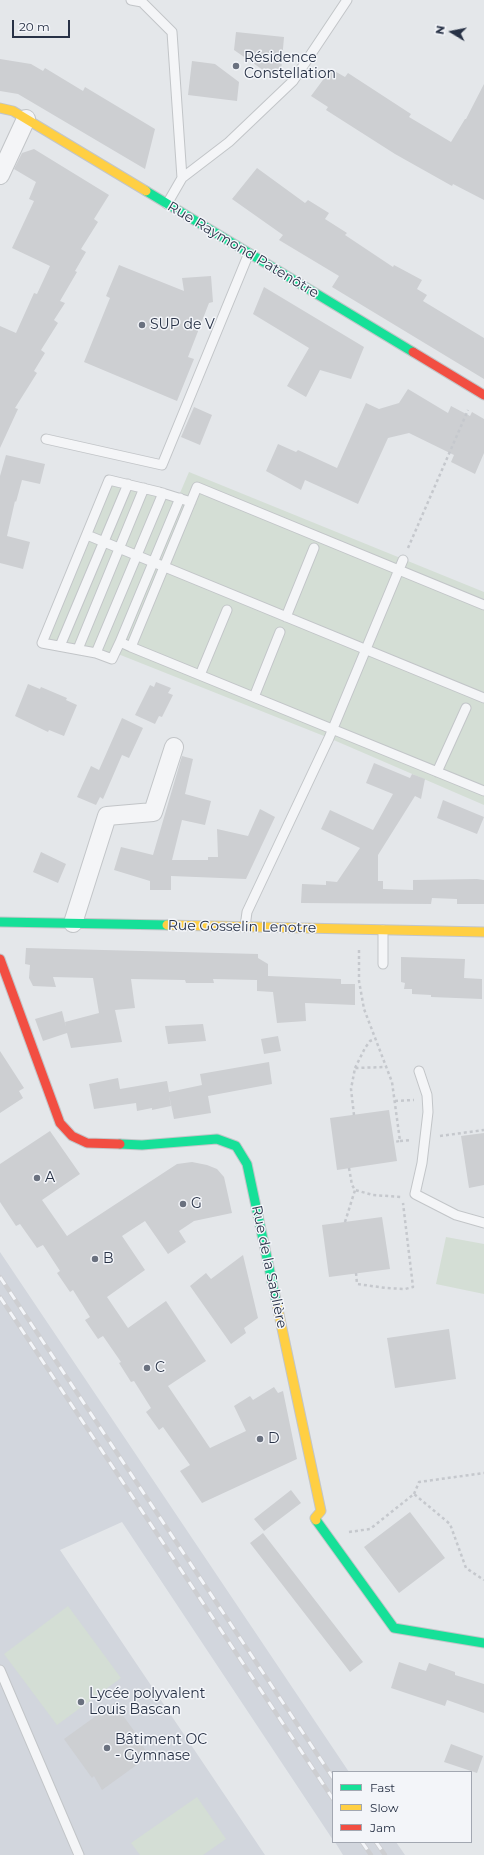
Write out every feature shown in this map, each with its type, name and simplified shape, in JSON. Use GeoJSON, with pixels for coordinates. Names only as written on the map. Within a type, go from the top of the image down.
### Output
{"type":"FeatureCollection","features":[{"type":"Feature","properties":{"kind":"main road","name":"Rue Raymond Patenôtre"},"geometry":{"type":"LineString","coordinates":[[0,108],[13,111],[482,394]]}},
{"type":"Feature","properties":{"kind":"main road","name":"Rue Gosselin Lenotre"},"geometry":{"type":"LineString","coordinates":[[0,922],[483,933]]}},
{"type":"Feature","properties":{"kind":"main road","name":"Rue de la Sablière"},"geometry":{"type":"LineString","coordinates":[[0,959],[60,1123],[72,1136],[87,1143],[142,1145],[217,1139],[236,1146],[247,1164],[321,1511],[315,1518],[394,1628],[484,1643]]}},
{"type":"Feature","properties":{"kind":"street"},"geometry":{"type":"LineString","coordinates":[[0,175],[26,119]]}},
{"type":"Feature","properties":{"kind":"street"},"geometry":{"type":"LineString","coordinates":[[73,923],[107,816],[153,812],[174,747]]}},
{"type":"Feature","properties":{"kind":"lane"},"geometry":{"type":"LineString","coordinates":[[131,0],[142,2],[172,32],[182,178]]}},
{"type":"Feature","properties":{"kind":"lane"},"geometry":{"type":"LineString","coordinates":[[167,204],[182,178],[229,142],[292,82],[347,0]]}},
{"type":"Feature","properties":{"kind":"lane"},"geometry":{"type":"LineString","coordinates":[[46,439],[162,465],[249,253]]}},
{"type":"Feature","properties":{"kind":"lane"},"geometry":{"type":"LineString","coordinates":[[180,498],[112,659],[96,653],[42,643],[110,480],[163,493],[180,498],[191,502]]}},
{"type":"Feature","properties":{"kind":"lane"},"geometry":{"type":"LineString","coordinates":[[60,646],[128,484]]}},
{"type":"Feature","properties":{"kind":"lane"},"geometry":{"type":"LineString","coordinates":[[131,647],[197,487],[484,605]]}},
{"type":"Feature","properties":{"kind":"lane"},"geometry":{"type":"LineString","coordinates":[[78,649],[144,488]]}},
{"type":"Feature","properties":{"kind":"lane"},"geometry":{"type":"LineString","coordinates":[[96,653],[163,493]]}},
{"type":"Feature","properties":{"kind":"lane"},"geometry":{"type":"LineString","coordinates":[[87,535],[484,697]]}},
{"type":"Feature","properties":{"kind":"lane"},"geometry":{"type":"LineString","coordinates":[[286,617],[314,548]]}},
{"type":"Feature","properties":{"kind":"lane"},"geometry":{"type":"LineString","coordinates":[[245,927],[247,912],[333,730],[403,560]]}},
{"type":"Feature","properties":{"kind":"lane"},"geometry":{"type":"LineString","coordinates":[[200,675],[227,610]]}},
{"type":"Feature","properties":{"kind":"lane"},"geometry":{"type":"LineString","coordinates":[[254,697],[280,632]]}},
{"type":"Feature","properties":{"kind":"lane"},"geometry":{"type":"LineString","coordinates":[[120,642],[484,791]]}},
{"type":"Feature","properties":{"kind":"lane"},"geometry":{"type":"LineString","coordinates":[[437,772],[466,708]]}},
{"type":"Feature","properties":{"kind":"lane"},"geometry":{"type":"LineString","coordinates":[[382,964],[383,930]]}},
{"type":"Feature","properties":{"kind":"lane"},"geometry":{"type":"LineString","coordinates":[[419,1071],[427,1098],[426,1138],[415,1194],[456,1215],[484,1223]]}},
{"type":"Feature","properties":{"kind":"lane"},"geometry":{"type":"LineString","coordinates":[[0,1670],[79,1855]]}},
{"type":"Feature","properties":{"kind":"path"},"geometry":{"type":"LineString","coordinates":[[403,560],[468,410],[482,394]]}},
{"type":"Feature","properties":{"kind":"path"},"geometry":{"type":"LineString","coordinates":[[357,930],[360,957],[359,980],[364,1009],[392,1082],[400,1141]]}},
{"type":"Feature","properties":{"kind":"path"},"geometry":{"type":"LineString","coordinates":[[354,1115],[351,1089],[355,1068],[365,1048],[370,1041],[375,1039]]}},
{"type":"Feature","properties":{"kind":"path"},"geometry":{"type":"LineString","coordinates":[[355,1068],[386,1067]]}},
{"type":"Feature","properties":{"kind":"path"},"geometry":{"type":"LineString","coordinates":[[395,1101],[427,1098]]}},
{"type":"Feature","properties":{"kind":"path"},"geometry":{"type":"LineString","coordinates":[[426,1138],[484,1130]]}},
{"type":"Feature","properties":{"kind":"path"},"geometry":{"type":"LineString","coordinates":[[394,1142],[407,1140]]}},
{"type":"Feature","properties":{"kind":"path"},"geometry":{"type":"LineString","coordinates":[[345,1222],[354,1190],[349,1168]]}},
{"type":"Feature","properties":{"kind":"path"},"geometry":{"type":"LineString","coordinates":[[354,1190],[373,1195],[403,1197],[413,1287],[405,1289],[357,1284],[356,1274]]}},
{"type":"Feature","properties":{"kind":"path"},"geometry":{"type":"LineString","coordinates":[[327,1534],[370,1529],[414,1494],[419,1482],[484,1474]]}},
{"type":"Feature","properties":{"kind":"path"},"geometry":{"type":"LineString","coordinates":[[414,1494],[450,1524],[466,1568],[484,1580]]}},
{"type":"Feature","properties":{"kind":"shaded area"},"geometry":{"type":"Polygon","coordinates":[[[189,472],[484,592],[484,805],[329,738],[118,654],[100,657],[38,645],[108,477],[180,493],[189,472]]]}},
{"type":"Feature","properties":{"kind":"shaded area"},"geometry":{"type":"Polygon","coordinates":[[[446,1237],[484,1244],[484,1294],[436,1284],[446,1237]]]}},
{"type":"Feature","properties":{"kind":"shaded area","name":"Lycée polyvalent Louis Bascan"},"geometry":{"type":"Polygon","coordinates":[[[0,1252],[348,1771],[332,1771],[332,1838],[122,1522],[60,1550],[265,1855],[0,1855],[0,1252]]]}},
{"type":"Feature","properties":{"kind":"shaded area"},"geometry":{"type":"Polygon","coordinates":[[[68,1606],[121,1678],[57,1725],[4,1654],[68,1606]]]}},
{"type":"Feature","properties":{"kind":"shaded area"},"geometry":{"type":"Polygon","coordinates":[[[197,1797],[226,1839],[203,1855],[140,1855],[131,1843],[197,1797]]]}},
{"type":"Feature","properties":{"kind":"shaded area"},"geometry":{"type":"Polygon","coordinates":[[[336,1843],[397,1843],[405,1855],[343,1855],[336,1843]]]}},
{"type":"Feature","properties":{"kind":"building"},"geometry":{"type":"Polygon","coordinates":[[[236,32],[284,37],[281,72],[263,70],[234,50],[236,32]]]}},
{"type":"Feature","properties":{"kind":"building"},"geometry":{"type":"Polygon","coordinates":[[[0,59],[31,64],[43,71],[45,68],[83,91],[85,87],[155,129],[145,169],[18,94],[0,91],[0,59]]]}},
{"type":"Feature","properties":{"kind":"building"},"geometry":{"type":"Polygon","coordinates":[[[192,61],[215,64],[239,82],[237,101],[188,95],[192,61]]]}},
{"type":"Feature","properties":{"kind":"building"},"geometry":{"type":"Polygon","coordinates":[[[331,69],[345,77],[348,73],[411,114],[409,117],[451,142],[466,119],[484,84],[484,200],[453,184],[452,186],[395,154],[326,110],[328,107],[311,96],[331,69]]]}},
{"type":"Feature","properties":{"kind":"building"},"geometry":{"type":"Polygon","coordinates":[[[34,149],[109,195],[94,219],[98,222],[81,249],[86,252],[75,271],[77,272],[60,301],[65,303],[54,320],[58,323],[41,350],[45,353],[34,371],[37,373],[15,408],[18,409],[0,448],[0,326],[16,333],[34,293],[37,294],[50,266],[12,248],[34,201],[29,199],[36,182],[14,169],[22,153],[34,149]]]}},
{"type":"Feature","properties":{"kind":"building"},"geometry":{"type":"Polygon","coordinates":[[[257,168],[305,203],[308,200],[329,213],[325,219],[347,233],[345,235],[393,267],[394,265],[422,280],[417,289],[427,295],[423,301],[484,338],[484,379],[332,287],[339,276],[279,240],[283,235],[232,199],[257,168]]]}},
{"type":"Feature","properties":{"kind":"building"},"geometry":{"type":"Polygon","coordinates":[[[119,265],[184,291],[182,278],[211,276],[213,302],[209,303],[188,357],[194,359],[177,401],[84,362],[110,298],[106,296],[119,265]]]}},
{"type":"Feature","properties":{"kind":"building"},"geometry":{"type":"Polygon","coordinates":[[[264,287],[364,347],[351,379],[320,370],[306,397],[287,386],[309,348],[253,314],[264,287]]]}},
{"type":"Feature","properties":{"kind":"building"},"geometry":{"type":"Polygon","coordinates":[[[408,389],[448,413],[451,406],[470,416],[472,412],[484,419],[484,453],[475,474],[451,462],[454,455],[409,433],[388,438],[358,504],[305,480],[301,490],[266,471],[278,444],[296,452],[298,450],[337,468],[366,403],[379,409],[399,403],[408,389]]]}},
{"type":"Feature","properties":{"kind":"building"},"geometry":{"type":"Polygon","coordinates":[[[194,407],[212,415],[200,445],[181,437],[194,407]]]}},
{"type":"Feature","properties":{"kind":"building"},"geometry":{"type":"Polygon","coordinates":[[[6,455],[45,464],[40,484],[22,480],[16,502],[15,501],[7,536],[30,542],[23,569],[0,563],[0,476],[6,455]]]}},
{"type":"Feature","properties":{"kind":"building"},"geometry":{"type":"Polygon","coordinates":[[[156,682],[171,688],[168,693],[173,695],[162,717],[159,716],[155,724],[135,715],[150,685],[154,687],[156,682]]]}},
{"type":"Feature","properties":{"kind":"building"},"geometry":{"type":"Polygon","coordinates":[[[28,684],[40,689],[41,687],[67,698],[66,700],[77,705],[64,736],[49,730],[48,732],[15,716],[28,684]]]}},
{"type":"Feature","properties":{"kind":"building"},"geometry":{"type":"Polygon","coordinates":[[[122,718],[143,728],[129,758],[122,755],[103,799],[100,797],[96,805],[77,797],[91,766],[99,770],[122,718]]]}},
{"type":"Feature","properties":{"kind":"building"},"geometry":{"type":"Polygon","coordinates":[[[182,756],[193,759],[185,794],[211,801],[205,825],[182,820],[172,860],[208,860],[208,857],[218,857],[217,829],[248,836],[260,809],[275,817],[246,879],[171,876],[171,890],[150,890],[150,881],[114,870],[121,847],[153,855],[182,756]]]}},
{"type":"Feature","properties":{"kind":"building"},"geometry":{"type":"Polygon","coordinates":[[[374,763],[410,778],[412,774],[425,779],[421,799],[415,796],[378,855],[378,881],[383,881],[383,889],[413,890],[413,880],[484,880],[484,904],[457,904],[457,899],[432,898],[431,904],[301,903],[302,884],[326,885],[326,881],[337,882],[360,848],[321,829],[330,810],[373,830],[393,794],[366,783],[374,763]]]}},
{"type":"Feature","properties":{"kind":"building"},"geometry":{"type":"Polygon","coordinates":[[[443,800],[484,817],[477,834],[437,818],[443,800]]]}},
{"type":"Feature","properties":{"kind":"building"},"geometry":{"type":"Polygon","coordinates":[[[41,852],[66,864],[58,883],[33,872],[41,852]]]}},
{"type":"Feature","properties":{"kind":"building"},"geometry":{"type":"Polygon","coordinates":[[[26,948],[258,954],[258,958],[268,964],[268,976],[341,979],[341,984],[355,984],[355,1005],[305,1003],[306,1021],[277,1023],[273,992],[257,991],[257,980],[213,979],[214,983],[186,983],[185,980],[131,979],[135,1008],[115,1010],[122,1042],[71,1048],[67,1033],[43,1041],[35,1019],[62,1011],[66,1027],[65,1022],[99,1013],[93,978],[53,977],[56,987],[33,986],[29,978],[30,965],[25,964],[26,948]]]}},
{"type":"Feature","properties":{"kind":"building"},"geometry":{"type":"Polygon","coordinates":[[[401,957],[465,959],[464,978],[482,979],[482,999],[431,997],[431,995],[412,994],[412,989],[404,989],[405,983],[401,982],[401,957]]]}},
{"type":"Feature","properties":{"kind":"building"},"geometry":{"type":"Polygon","coordinates":[[[203,1024],[206,1041],[168,1044],[165,1026],[203,1024]]]}},
{"type":"Feature","properties":{"kind":"building"},"geometry":{"type":"Polygon","coordinates":[[[278,1036],[281,1051],[264,1054],[261,1039],[278,1036]]]}},
{"type":"Feature","properties":{"kind":"building"},"geometry":{"type":"Polygon","coordinates":[[[0,1051],[24,1088],[19,1091],[23,1098],[0,1113],[0,1051]]]}},
{"type":"Feature","properties":{"kind":"building"},"geometry":{"type":"Polygon","coordinates":[[[269,1062],[272,1084],[208,1096],[211,1113],[174,1119],[169,1095],[171,1106],[152,1110],[152,1108],[137,1111],[136,1103],[94,1109],[89,1084],[118,1078],[120,1089],[167,1081],[169,1092],[202,1085],[200,1074],[269,1062]]]}},
{"type":"Feature","properties":{"kind":"building"},"geometry":{"type":"Polygon","coordinates":[[[389,1110],[397,1161],[337,1170],[330,1118],[389,1110]]]}},
{"type":"Feature","properties":{"kind":"building"},"geometry":{"type":"Polygon","coordinates":[[[50,1131],[80,1174],[42,1200],[67,1236],[177,1164],[192,1162],[207,1165],[217,1169],[224,1177],[232,1213],[194,1221],[179,1231],[186,1242],[168,1254],[145,1221],[122,1236],[145,1270],[107,1297],[128,1328],[166,1301],[206,1361],[168,1386],[210,1448],[246,1431],[234,1406],[250,1396],[253,1400],[274,1387],[278,1393],[283,1391],[297,1459],[202,1503],[180,1471],[190,1465],[163,1427],[159,1430],[146,1412],[151,1408],[134,1381],[131,1382],[119,1363],[121,1362],[103,1336],[98,1339],[85,1320],[90,1317],[73,1290],[70,1292],[57,1273],[60,1271],[43,1245],[37,1248],[20,1224],[16,1226],[0,1202],[0,1164],[50,1131]]]}},
{"type":"Feature","properties":{"kind":"building"},"geometry":{"type":"Polygon","coordinates":[[[484,1133],[484,1185],[469,1188],[461,1136],[484,1133]]]}},
{"type":"Feature","properties":{"kind":"building"},"geometry":{"type":"Polygon","coordinates":[[[382,1217],[390,1269],[329,1277],[322,1225],[382,1217]]]}},
{"type":"Feature","properties":{"kind":"building"},"geometry":{"type":"Polygon","coordinates":[[[243,1255],[258,1318],[244,1328],[246,1333],[231,1344],[190,1286],[206,1273],[211,1279],[243,1255]]]}},
{"type":"Feature","properties":{"kind":"building"},"geometry":{"type":"Polygon","coordinates":[[[449,1329],[456,1379],[395,1388],[387,1338],[449,1329]]]}},
{"type":"Feature","properties":{"kind":"building"},"geometry":{"type":"Polygon","coordinates":[[[291,1490],[301,1503],[264,1531],[254,1519],[291,1490]]]}},
{"type":"Feature","properties":{"kind":"building"},"geometry":{"type":"Polygon","coordinates":[[[410,1512],[445,1558],[399,1593],[364,1547],[410,1512]]]}},
{"type":"Feature","properties":{"kind":"building"},"geometry":{"type":"Polygon","coordinates":[[[263,1533],[363,1662],[350,1672],[250,1543],[263,1533]]]}},
{"type":"Feature","properties":{"kind":"building"},"geometry":{"type":"Polygon","coordinates":[[[399,1662],[426,1671],[429,1663],[455,1672],[455,1675],[484,1684],[484,1713],[447,1700],[445,1706],[391,1688],[399,1662]]]}},
{"type":"Feature","properties":{"kind":"building","name":"Bâtiment OC - Gymnase"},"geometry":{"type":"Polygon","coordinates":[[[114,1703],[142,1742],[141,1743],[149,1756],[102,1790],[94,1776],[92,1778],[64,1739],[114,1703]]]}},
{"type":"Feature","properties":{"kind":"building"},"geometry":{"type":"Polygon","coordinates":[[[451,1744],[483,1756],[477,1773],[444,1762],[451,1744]]]}},
{"type":"Feature","properties":{"kind":"railway"},"geometry":{"type":"LineString","coordinates":[[0,1277],[332,1776]]}},
{"type":"Feature","properties":{"kind":"railway"},"geometry":{"type":"LineString","coordinates":[[0,1297],[332,1797]]}},
{"type":"Feature","properties":{"kind":"railway"},"geometry":{"type":"LineString","coordinates":[[363,1843],[371,1855]]}},
{"type":"Feature","properties":{"kind":"railway"},"geometry":{"type":"LineString","coordinates":[[377,1843],[385,1855]]}},
{"type":"Feature","properties":{"kind":"traffic: fast"},"geometry":{"type":"LineString","coordinates":[[146,191],[413,352]]}},
{"type":"Feature","properties":{"kind":"traffic: fast"},"geometry":{"type":"LineString","coordinates":[[0,922],[167,925]]}},
{"type":"Feature","properties":{"kind":"traffic: fast"},"geometry":{"type":"LineString","coordinates":[[120,1144],[142,1145],[217,1139],[236,1146],[247,1164],[277,1305]]}},
{"type":"Feature","properties":{"kind":"traffic: fast"},"geometry":{"type":"LineString","coordinates":[[316,1520],[394,1628],[484,1643]]}},
{"type":"Feature","properties":{"kind":"traffic: slow"},"geometry":{"type":"LineString","coordinates":[[0,108],[13,111],[146,191]]}},
{"type":"Feature","properties":{"kind":"traffic: slow"},"geometry":{"type":"LineString","coordinates":[[167,925],[484,932]]}},
{"type":"Feature","properties":{"kind":"traffic: slow"},"geometry":{"type":"LineString","coordinates":[[277,1305],[321,1511],[315,1518],[316,1520]]}},
{"type":"Feature","properties":{"kind":"traffic: jam"},"geometry":{"type":"LineString","coordinates":[[413,352],[484,395]]}},
{"type":"Feature","properties":{"kind":"traffic: jam"},"geometry":{"type":"LineString","coordinates":[[0,959],[60,1123],[72,1136],[87,1143],[120,1144]]}},
{"type":"Feature","properties":{"kind":"place","name":"Résidence Constellation"},"geometry":{"type":"Point","coordinates":[236,66]}},
{"type":"Feature","properties":{"kind":"place","name":"SUP de V"},"geometry":{"type":"Point","coordinates":[142,325]}},
{"type":"Feature","properties":{"kind":"place","name":"A"},"geometry":{"type":"Point","coordinates":[37,1178]}},
{"type":"Feature","properties":{"kind":"place","name":"G"},"geometry":{"type":"Point","coordinates":[183,1204]}},
{"type":"Feature","properties":{"kind":"place","name":"B"},"geometry":{"type":"Point","coordinates":[95,1259]}},
{"type":"Feature","properties":{"kind":"place","name":"C"},"geometry":{"type":"Point","coordinates":[147,1368]}},
{"type":"Feature","properties":{"kind":"place","name":"D"},"geometry":{"type":"Point","coordinates":[260,1439]}},
{"type":"Feature","properties":{"kind":"place","name":"Lycée polyvalent Louis Bascan"},"geometry":{"type":"Point","coordinates":[81,1702]}},
{"type":"Feature","properties":{"kind":"place","name":"Bâtiment OC - Gymnase"},"geometry":{"type":"Point","coordinates":[107,1748]}}]}
